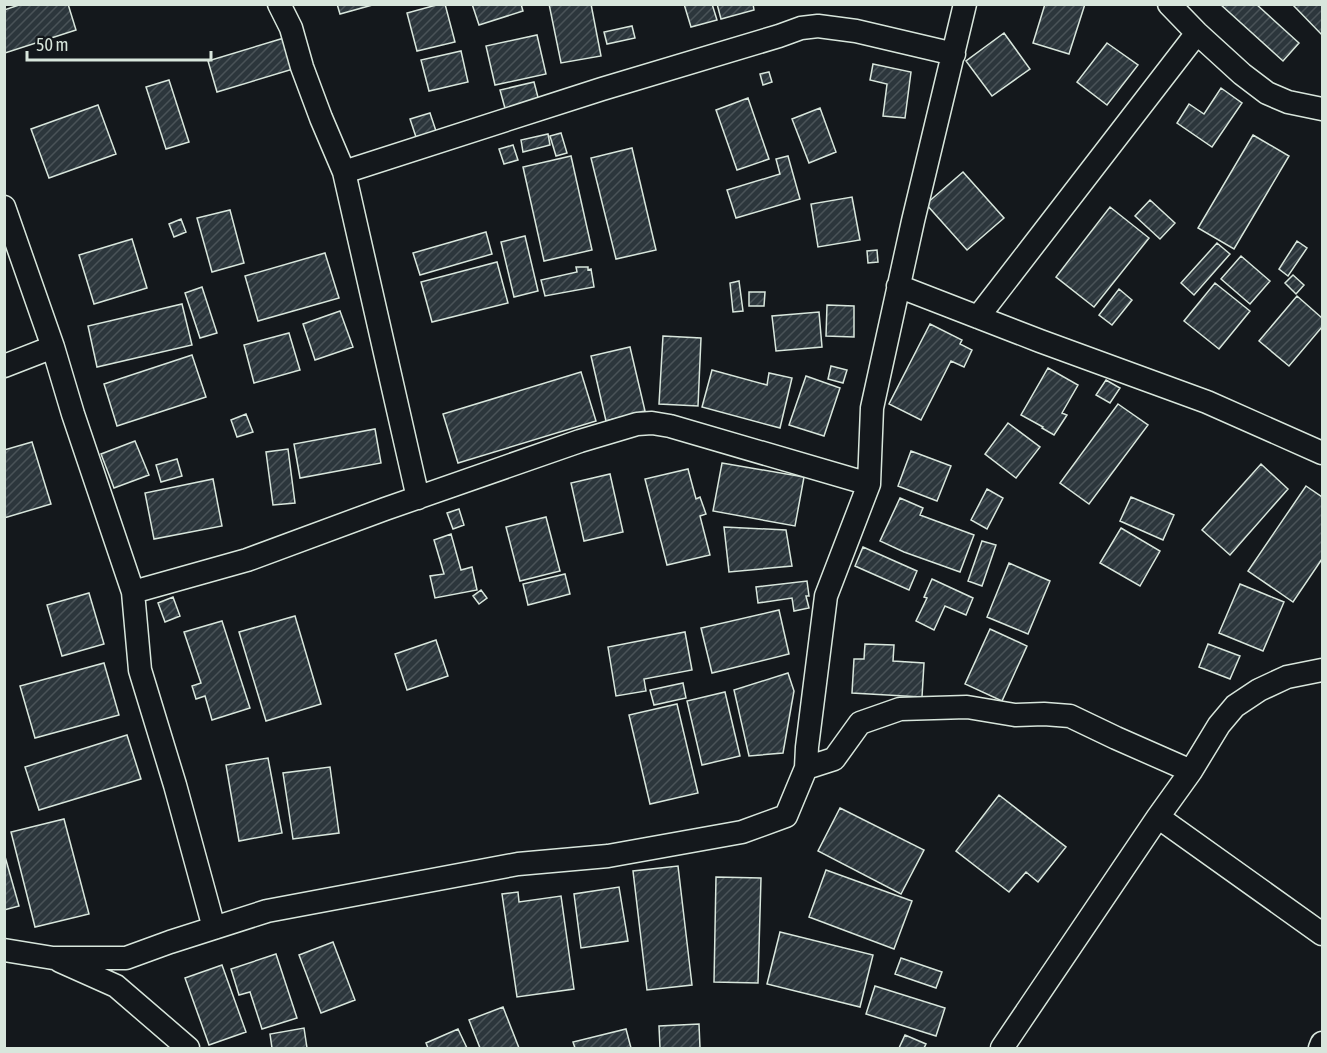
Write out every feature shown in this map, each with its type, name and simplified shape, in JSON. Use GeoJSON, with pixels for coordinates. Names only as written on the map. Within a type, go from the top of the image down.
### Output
{"type":"FeatureCollection","features":[{"type":"Feature","properties":{"kind":"street"},"geometry":{"type":"LineString","coordinates":[[279,4],[291,28],[313,98],[344,172],[418,498]]}},
{"type":"Feature","properties":{"kind":"street"},"geometry":{"type":"LineString","coordinates":[[4,950],[53,958],[126,958],[267,911],[506,866],[608,856],[742,832],[786,816],[806,768],[826,596],[869,484],[872,408],[898,286],[965,4]]}},
{"type":"Feature","properties":{"kind":"street"},"geometry":{"type":"LineString","coordinates":[[1169,4],[1242,74],[1267,93],[1288,102],[1323,109]]}},
{"type":"Feature","properties":{"kind":"street"},"geometry":{"type":"LineString","coordinates":[[344,172],[801,28],[818,26],[856,31],[954,54]]}},
{"type":"Feature","properties":{"kind":"street"},"geometry":{"type":"LineString","coordinates":[[978,317],[1197,33]]}},
{"type":"Feature","properties":{"kind":"street"},"geometry":{"type":"LineString","coordinates":[[4,207],[53,347],[133,592],[140,670],[175,785],[214,928]]}},
{"type":"Feature","properties":{"kind":"street"},"geometry":{"type":"LineString","coordinates":[[898,286],[1207,402],[1323,453]]}},
{"type":"Feature","properties":{"kind":"street"},"geometry":{"type":"LineString","coordinates":[[4,366],[53,347]]}},
{"type":"Feature","properties":{"kind":"street"},"geometry":{"type":"LineString","coordinates":[[133,592],[247,560],[580,441],[637,424],[652,423],[670,426],[869,484]]}},
{"type":"Feature","properties":{"kind":"street"},"geometry":{"type":"LineString","coordinates":[[1002,1048],[1191,771],[1219,725],[1235,706],[1259,690],[1287,677],[1323,670]]}},
{"type":"Feature","properties":{"kind":"street"},"geometry":{"type":"LineString","coordinates":[[806,768],[834,759],[860,723],[900,709],[967,707],[1015,715],[1070,716],[1191,771]]}},
{"type":"Feature","properties":{"kind":"street"},"geometry":{"type":"LineString","coordinates":[[1158,817],[1323,934]]}},
{"type":"Feature","properties":{"kind":"street"},"geometry":{"type":"LineString","coordinates":[[53,958],[116,986],[188,1048]]}},
{"type":"Feature","properties":{"kind":"street"},"geometry":{"type":"LineString","coordinates":[[1320,1048],[1323,1043]]}},
{"type":"Feature","properties":{"kind":"building"},"geometry":{"type":"Polygon","coordinates":[[[22,4],[68,4],[76,30],[5,53],[4,10],[22,4]]]}},
{"type":"Feature","properties":{"kind":"building"},"geometry":{"type":"Polygon","coordinates":[[[337,4],[376,4],[340,14],[337,4]]]}},
{"type":"Feature","properties":{"kind":"building"},"geometry":{"type":"Polygon","coordinates":[[[445,4],[455,42],[417,51],[407,13],[445,4]]]}},
{"type":"Feature","properties":{"kind":"building"},"geometry":{"type":"Polygon","coordinates":[[[472,4],[521,4],[523,11],[479,25],[472,4]]]}},
{"type":"Feature","properties":{"kind":"building"},"geometry":{"type":"Polygon","coordinates":[[[549,4],[591,4],[601,56],[561,63],[549,4]]]}},
{"type":"Feature","properties":{"kind":"building"},"geometry":{"type":"Polygon","coordinates":[[[684,4],[712,4],[717,20],[691,27],[684,4]]]}},
{"type":"Feature","properties":{"kind":"building"},"geometry":{"type":"Polygon","coordinates":[[[717,4],[753,4],[754,10],[721,19],[717,4]]]}},
{"type":"Feature","properties":{"kind":"building"},"geometry":{"type":"Polygon","coordinates":[[[1045,4],[1085,4],[1069,54],[1033,43],[1045,4]]]}},
{"type":"Feature","properties":{"kind":"building"},"geometry":{"type":"Polygon","coordinates":[[[1220,4],[1256,4],[1299,43],[1283,61],[1220,4]]]}},
{"type":"Feature","properties":{"kind":"building"},"geometry":{"type":"Polygon","coordinates":[[[1292,4],[1322,4],[1322,35],[1292,4]]]}},
{"type":"Feature","properties":{"kind":"building"},"geometry":{"type":"Polygon","coordinates":[[[632,26],[635,38],[607,44],[604,32],[632,26]]]}},
{"type":"Feature","properties":{"kind":"building"},"geometry":{"type":"Polygon","coordinates":[[[1004,33],[1030,69],[992,96],[966,61],[1004,33]]]}},
{"type":"Feature","properties":{"kind":"building"},"geometry":{"type":"Polygon","coordinates":[[[537,35],[546,74],[495,85],[486,46],[537,35]]]}},
{"type":"Feature","properties":{"kind":"building"},"geometry":{"type":"Polygon","coordinates":[[[284,38],[293,69],[217,92],[208,61],[284,38]]]}},
{"type":"Feature","properties":{"kind":"building"},"geometry":{"type":"Polygon","coordinates":[[[1107,43],[1138,65],[1107,105],[1077,82],[1107,43]]]}},
{"type":"Feature","properties":{"kind":"building"},"geometry":{"type":"Polygon","coordinates":[[[461,51],[468,82],[429,91],[421,60],[461,51]]]}},
{"type":"Feature","properties":{"kind":"building"},"geometry":{"type":"Polygon","coordinates":[[[873,64],[911,72],[905,118],[883,116],[887,84],[870,80],[873,64]]]}},
{"type":"Feature","properties":{"kind":"building"},"geometry":{"type":"Polygon","coordinates":[[[769,72],[772,82],[763,85],[760,74],[769,72]]]}},
{"type":"Feature","properties":{"kind":"building"},"geometry":{"type":"Polygon","coordinates":[[[169,80],[189,142],[166,149],[146,87],[169,80]]]}},
{"type":"Feature","properties":{"kind":"building"},"geometry":{"type":"Polygon","coordinates":[[[534,82],[540,105],[506,112],[500,90],[534,82]]]}},
{"type":"Feature","properties":{"kind":"building"},"geometry":{"type":"Polygon","coordinates":[[[1221,88],[1242,103],[1212,147],[1177,123],[1189,104],[1204,114],[1221,88]]]}},
{"type":"Feature","properties":{"kind":"building"},"geometry":{"type":"Polygon","coordinates":[[[748,98],[769,159],[737,170],[716,110],[748,98]]]}},
{"type":"Feature","properties":{"kind":"building"},"geometry":{"type":"Polygon","coordinates":[[[98,105],[116,154],[49,178],[31,129],[98,105]]]}},
{"type":"Feature","properties":{"kind":"building"},"geometry":{"type":"Polygon","coordinates":[[[820,108],[836,152],[809,163],[792,119],[820,108]]]}},
{"type":"Feature","properties":{"kind":"building"},"geometry":{"type":"Polygon","coordinates":[[[430,113],[436,131],[416,137],[410,119],[430,113]]]}},
{"type":"Feature","properties":{"kind":"building"},"geometry":{"type":"Polygon","coordinates":[[[561,133],[567,153],[556,156],[550,136],[561,133]]]}},
{"type":"Feature","properties":{"kind":"building"},"geometry":{"type":"Polygon","coordinates":[[[548,134],[550,145],[523,152],[521,140],[548,134]]]}},
{"type":"Feature","properties":{"kind":"building"},"geometry":{"type":"Polygon","coordinates":[[[1253,135],[1289,156],[1234,249],[1198,228],[1253,135]]]}},
{"type":"Feature","properties":{"kind":"building"},"geometry":{"type":"Polygon","coordinates":[[[513,145],[518,160],[504,164],[499,149],[513,145]]]}},
{"type":"Feature","properties":{"kind":"building"},"geometry":{"type":"Polygon","coordinates":[[[632,148],[656,250],[616,259],[591,158],[632,148]]]}},
{"type":"Feature","properties":{"kind":"building"},"geometry":{"type":"Polygon","coordinates":[[[571,156],[592,250],[544,261],[523,167],[571,156]]]}},
{"type":"Feature","properties":{"kind":"building"},"geometry":{"type":"Polygon","coordinates":[[[788,156],[800,199],[736,218],[727,190],[780,174],[776,159],[788,156]]]}},
{"type":"Feature","properties":{"kind":"building"},"geometry":{"type":"Polygon","coordinates":[[[963,172],[1004,218],[967,250],[926,204],[963,172]]]}},
{"type":"Feature","properties":{"kind":"building"},"geometry":{"type":"Polygon","coordinates":[[[852,197],[860,240],[818,247],[811,204],[852,197]]]}},
{"type":"Feature","properties":{"kind":"building"},"geometry":{"type":"Polygon","coordinates":[[[1150,200],[1175,223],[1160,239],[1135,216],[1150,200]]]}},
{"type":"Feature","properties":{"kind":"building"},"geometry":{"type":"Polygon","coordinates":[[[1110,207],[1149,238],[1094,307],[1056,277],[1110,207]]]}},
{"type":"Feature","properties":{"kind":"building"},"geometry":{"type":"Polygon","coordinates":[[[230,210],[244,263],[212,272],[197,218],[230,210]]]}},
{"type":"Feature","properties":{"kind":"building"},"geometry":{"type":"Polygon","coordinates":[[[181,219],[186,232],[174,237],[169,224],[181,219]]]}},
{"type":"Feature","properties":{"kind":"building"},"geometry":{"type":"Polygon","coordinates":[[[486,232],[492,254],[420,275],[413,253],[486,232]]]}},
{"type":"Feature","properties":{"kind":"building"},"geometry":{"type":"Polygon","coordinates":[[[525,236],[538,291],[514,297],[501,242],[525,236]]]}},
{"type":"Feature","properties":{"kind":"building"},"geometry":{"type":"Polygon","coordinates":[[[132,239],[147,288],[94,304],[79,255],[132,239]]]}},
{"type":"Feature","properties":{"kind":"building"},"geometry":{"type":"Polygon","coordinates":[[[1297,241],[1307,248],[1288,276],[1279,269],[1297,241]]]}},
{"type":"Feature","properties":{"kind":"building"},"geometry":{"type":"Polygon","coordinates":[[[1217,243],[1230,254],[1194,295],[1181,283],[1217,243]]]}},
{"type":"Feature","properties":{"kind":"building"},"geometry":{"type":"Polygon","coordinates":[[[877,250],[878,262],[868,263],[867,251],[877,250]]]}},
{"type":"Feature","properties":{"kind":"building"},"geometry":{"type":"Polygon","coordinates":[[[325,253],[339,298],[258,321],[245,276],[325,253]]]}},
{"type":"Feature","properties":{"kind":"building"},"geometry":{"type":"Polygon","coordinates":[[[1241,256],[1270,281],[1250,304],[1221,279],[1241,256]]]}},
{"type":"Feature","properties":{"kind":"building"},"geometry":{"type":"Polygon","coordinates":[[[497,262],[508,303],[432,322],[421,282],[497,262]]]}},
{"type":"Feature","properties":{"kind":"building"},"geometry":{"type":"Polygon","coordinates":[[[576,267],[591,269],[594,287],[545,296],[541,280],[577,272],[576,267]]]}},
{"type":"Feature","properties":{"kind":"building"},"geometry":{"type":"Polygon","coordinates":[[[1293,275],[1304,285],[1296,294],[1285,283],[1293,275]]]}},
{"type":"Feature","properties":{"kind":"building"},"geometry":{"type":"Polygon","coordinates":[[[739,281],[743,311],[733,312],[730,283],[739,281]]]}},
{"type":"Feature","properties":{"kind":"building"},"geometry":{"type":"Polygon","coordinates":[[[1215,283],[1250,311],[1219,349],[1184,321],[1215,283]]]}},
{"type":"Feature","properties":{"kind":"building"},"geometry":{"type":"Polygon","coordinates":[[[202,287],[217,333],[200,338],[185,293],[202,287]]]}},
{"type":"Feature","properties":{"kind":"building"},"geometry":{"type":"Polygon","coordinates":[[[1119,289],[1132,300],[1112,325],[1099,315],[1119,289]]]}},
{"type":"Feature","properties":{"kind":"building"},"geometry":{"type":"Polygon","coordinates":[[[749,292],[765,292],[764,306],[749,306],[749,292]]]}},
{"type":"Feature","properties":{"kind":"building"},"geometry":{"type":"Polygon","coordinates":[[[1297,296],[1322,318],[1322,327],[1289,366],[1259,341],[1297,296]]]}},
{"type":"Feature","properties":{"kind":"building"},"geometry":{"type":"Polygon","coordinates":[[[182,304],[192,345],[97,367],[88,326],[182,304]]]}},
{"type":"Feature","properties":{"kind":"building"},"geometry":{"type":"Polygon","coordinates":[[[827,305],[854,306],[854,337],[826,336],[827,305]]]}},
{"type":"Feature","properties":{"kind":"building"},"geometry":{"type":"Polygon","coordinates":[[[340,311],[353,347],[315,360],[303,324],[340,311]]]}},
{"type":"Feature","properties":{"kind":"building"},"geometry":{"type":"Polygon","coordinates":[[[819,312],[822,347],[776,351],[772,316],[819,312]]]}},
{"type":"Feature","properties":{"kind":"building"},"geometry":{"type":"Polygon","coordinates":[[[930,324],[962,340],[960,344],[972,350],[964,367],[951,361],[921,420],[889,404],[930,324]]]}},
{"type":"Feature","properties":{"kind":"building"},"geometry":{"type":"Polygon","coordinates":[[[289,333],[300,370],[254,383],[244,345],[289,333]]]}},
{"type":"Feature","properties":{"kind":"building"},"geometry":{"type":"Polygon","coordinates":[[[663,336],[701,338],[698,406],[659,404],[663,336]]]}},
{"type":"Feature","properties":{"kind":"building"},"geometry":{"type":"Polygon","coordinates":[[[630,347],[645,411],[606,421],[591,356],[630,347]]]}},
{"type":"Feature","properties":{"kind":"building"},"geometry":{"type":"Polygon","coordinates":[[[192,355],[206,397],[117,426],[104,384],[192,355]]]}},
{"type":"Feature","properties":{"kind":"building"},"geometry":{"type":"Polygon","coordinates":[[[831,366],[847,370],[843,383],[828,379],[831,366]]]}},
{"type":"Feature","properties":{"kind":"building"},"geometry":{"type":"Polygon","coordinates":[[[1048,368],[1078,385],[1062,413],[1067,415],[1054,435],[1021,415],[1048,368]]]}},
{"type":"Feature","properties":{"kind":"building"},"geometry":{"type":"Polygon","coordinates":[[[712,370],[767,385],[769,373],[792,378],[780,428],[702,407],[712,370]]]}},
{"type":"Feature","properties":{"kind":"building"},"geometry":{"type":"Polygon","coordinates":[[[581,372],[596,421],[458,463],[443,414],[581,372]]]}},
{"type":"Feature","properties":{"kind":"building"},"geometry":{"type":"Polygon","coordinates":[[[806,376],[840,388],[824,436],[789,425],[806,376]]]}},
{"type":"Feature","properties":{"kind":"building"},"geometry":{"type":"Polygon","coordinates":[[[1106,380],[1120,388],[1110,403],[1096,395],[1106,380]]]}},
{"type":"Feature","properties":{"kind":"building"},"geometry":{"type":"Polygon","coordinates":[[[1118,404],[1148,425],[1089,504],[1060,483],[1118,404]]]}},
{"type":"Feature","properties":{"kind":"building"},"geometry":{"type":"Polygon","coordinates":[[[246,414],[253,432],[237,437],[231,420],[246,414]]]}},
{"type":"Feature","properties":{"kind":"building"},"geometry":{"type":"Polygon","coordinates":[[[1008,423],[1040,447],[1016,478],[985,454],[1008,423]]]}},
{"type":"Feature","properties":{"kind":"building"},"geometry":{"type":"Polygon","coordinates":[[[375,429],[381,463],[300,478],[294,444],[375,429]]]}},
{"type":"Feature","properties":{"kind":"building"},"geometry":{"type":"Polygon","coordinates":[[[135,441],[149,475],[114,488],[101,454],[135,441]]]}},
{"type":"Feature","properties":{"kind":"building"},"geometry":{"type":"Polygon","coordinates":[[[32,442],[51,504],[4,518],[4,450],[32,442]]]}},
{"type":"Feature","properties":{"kind":"building"},"geometry":{"type":"Polygon","coordinates":[[[288,449],[295,503],[273,505],[266,452],[288,449]]]}},
{"type":"Feature","properties":{"kind":"building"},"geometry":{"type":"Polygon","coordinates":[[[911,451],[951,466],[937,501],[898,486],[911,451]]]}},
{"type":"Feature","properties":{"kind":"building"},"geometry":{"type":"Polygon","coordinates":[[[177,459],[182,476],[161,482],[156,465],[177,459]]]}},
{"type":"Feature","properties":{"kind":"building"},"geometry":{"type":"Polygon","coordinates":[[[722,463],[804,477],[795,526],[713,511],[722,463]]]}},
{"type":"Feature","properties":{"kind":"building"},"geometry":{"type":"Polygon","coordinates":[[[1261,464],[1288,489],[1230,555],[1202,530],[1261,464]]]}},
{"type":"Feature","properties":{"kind":"building"},"geometry":{"type":"Polygon","coordinates":[[[688,469],[696,499],[700,497],[706,514],[700,516],[710,555],[667,565],[645,479],[688,469]]]}},
{"type":"Feature","properties":{"kind":"building"},"geometry":{"type":"Polygon","coordinates":[[[610,474],[623,532],[584,541],[571,483],[610,474]]]}},
{"type":"Feature","properties":{"kind":"building"},"geometry":{"type":"Polygon","coordinates":[[[213,479],[222,526],[154,539],[145,493],[213,479]]]}},
{"type":"Feature","properties":{"kind":"building"},"geometry":{"type":"Polygon","coordinates":[[[1306,486],[1322,497],[1322,559],[1293,602],[1248,571],[1306,486]]]}},
{"type":"Feature","properties":{"kind":"building"},"geometry":{"type":"Polygon","coordinates":[[[987,489],[1003,498],[987,529],[971,520],[987,489]]]}},
{"type":"Feature","properties":{"kind":"building"},"geometry":{"type":"Polygon","coordinates":[[[1131,497],[1174,515],[1163,540],[1120,521],[1131,497]]]}},
{"type":"Feature","properties":{"kind":"building"},"geometry":{"type":"Polygon","coordinates":[[[900,498],[923,508],[920,515],[974,535],[960,572],[880,541],[900,498]]]}},
{"type":"Feature","properties":{"kind":"building"},"geometry":{"type":"Polygon","coordinates":[[[459,509],[464,525],[453,529],[447,513],[459,509]]]}},
{"type":"Feature","properties":{"kind":"building"},"geometry":{"type":"Polygon","coordinates":[[[546,517],[560,571],[520,581],[506,527],[546,517]]]}},
{"type":"Feature","properties":{"kind":"building"},"geometry":{"type":"Polygon","coordinates":[[[724,527],[786,530],[792,566],[729,572],[724,527]]]}},
{"type":"Feature","properties":{"kind":"building"},"geometry":{"type":"Polygon","coordinates":[[[1121,528],[1160,551],[1140,586],[1100,563],[1121,528]]]}},
{"type":"Feature","properties":{"kind":"building"},"geometry":{"type":"Polygon","coordinates":[[[451,534],[461,570],[472,567],[477,590],[435,598],[430,576],[444,574],[434,540],[451,534]]]}},
{"type":"Feature","properties":{"kind":"building"},"geometry":{"type":"Polygon","coordinates":[[[982,541],[996,545],[982,586],[968,581],[982,541]]]}},
{"type":"Feature","properties":{"kind":"building"},"geometry":{"type":"Polygon","coordinates":[[[863,547],[917,571],[909,590],[855,566],[863,547]]]}},
{"type":"Feature","properties":{"kind":"building"},"geometry":{"type":"Polygon","coordinates":[[[1009,563],[1050,581],[1028,634],[987,617],[1009,563]]]}},
{"type":"Feature","properties":{"kind":"building"},"geometry":{"type":"Polygon","coordinates":[[[565,574],[570,594],[528,605],[523,584],[565,574]]]}},
{"type":"Feature","properties":{"kind":"building"},"geometry":{"type":"Polygon","coordinates":[[[932,579],[973,598],[966,615],[945,606],[934,630],[916,621],[927,598],[924,597],[932,579]]]}},
{"type":"Feature","properties":{"kind":"building"},"geometry":{"type":"Polygon","coordinates":[[[807,581],[809,596],[806,596],[809,608],[794,611],[792,598],[758,603],[756,587],[807,581]]]}},
{"type":"Feature","properties":{"kind":"building"},"geometry":{"type":"Polygon","coordinates":[[[1240,584],[1284,602],[1263,651],[1219,633],[1240,584]]]}},
{"type":"Feature","properties":{"kind":"building"},"geometry":{"type":"Polygon","coordinates":[[[481,590],[487,598],[479,604],[473,596],[481,590]]]}},
{"type":"Feature","properties":{"kind":"building"},"geometry":{"type":"Polygon","coordinates":[[[89,593],[104,644],[62,656],[47,605],[89,593]]]}},
{"type":"Feature","properties":{"kind":"building"},"geometry":{"type":"Polygon","coordinates":[[[173,597],[180,616],[165,622],[158,603],[173,597]]]}},
{"type":"Feature","properties":{"kind":"building"},"geometry":{"type":"Polygon","coordinates":[[[779,610],[789,654],[712,673],[701,628],[779,610]]]}},
{"type":"Feature","properties":{"kind":"building"},"geometry":{"type":"Polygon","coordinates":[[[295,616],[321,704],[266,721],[239,632],[295,616]]]}},
{"type":"Feature","properties":{"kind":"building"},"geometry":{"type":"Polygon","coordinates":[[[222,621],[250,708],[212,720],[205,696],[196,699],[192,686],[201,683],[184,632],[222,621]]]}},
{"type":"Feature","properties":{"kind":"building"},"geometry":{"type":"Polygon","coordinates":[[[990,629],[1027,646],[1002,701],[965,684],[990,629]]]}},
{"type":"Feature","properties":{"kind":"building"},"geometry":{"type":"Polygon","coordinates":[[[685,632],[692,670],[644,679],[646,691],[616,696],[608,647],[685,632]]]}},
{"type":"Feature","properties":{"kind":"building"},"geometry":{"type":"Polygon","coordinates":[[[436,640],[448,676],[407,690],[395,654],[436,640]]]}},
{"type":"Feature","properties":{"kind":"building"},"geometry":{"type":"Polygon","coordinates":[[[865,644],[894,645],[893,661],[924,663],[922,697],[852,693],[854,659],[864,659],[865,644]]]}},
{"type":"Feature","properties":{"kind":"building"},"geometry":{"type":"Polygon","coordinates":[[[1208,644],[1240,656],[1230,679],[1199,667],[1208,644]]]}},
{"type":"Feature","properties":{"kind":"building"},"geometry":{"type":"Polygon","coordinates":[[[104,663],[119,715],[35,738],[20,686],[104,663]]]}},
{"type":"Feature","properties":{"kind":"building"},"geometry":{"type":"Polygon","coordinates":[[[788,673],[794,691],[783,753],[749,756],[734,690],[788,673]]]}},
{"type":"Feature","properties":{"kind":"building"},"geometry":{"type":"Polygon","coordinates":[[[683,683],[686,698],[654,705],[650,690],[683,683]]]}},
{"type":"Feature","properties":{"kind":"building"},"geometry":{"type":"Polygon","coordinates":[[[725,692],[740,756],[702,765],[687,701],[725,692]]]}},
{"type":"Feature","properties":{"kind":"building"},"geometry":{"type":"Polygon","coordinates":[[[677,704],[698,793],[650,804],[629,715],[677,704]]]}},
{"type":"Feature","properties":{"kind":"building"},"geometry":{"type":"Polygon","coordinates":[[[127,735],[141,779],[39,810],[25,767],[127,735]]]}},
{"type":"Feature","properties":{"kind":"building"},"geometry":{"type":"Polygon","coordinates":[[[268,758],[282,833],[239,841],[226,765],[268,758]]]}},
{"type":"Feature","properties":{"kind":"building"},"geometry":{"type":"Polygon","coordinates":[[[330,767],[339,833],[293,839],[283,773],[330,767]]]}},
{"type":"Feature","properties":{"kind":"building"},"geometry":{"type":"Polygon","coordinates":[[[999,795],[1066,847],[1038,882],[1026,872],[1009,892],[956,851],[999,795]]]}},
{"type":"Feature","properties":{"kind":"building"},"geometry":{"type":"Polygon","coordinates":[[[840,808],[924,850],[901,894],[818,851],[840,808]]]}},
{"type":"Feature","properties":{"kind":"building"},"geometry":{"type":"Polygon","coordinates":[[[64,819],[89,914],[35,927],[11,832],[64,819]]]}},
{"type":"Feature","properties":{"kind":"building"},"geometry":{"type":"Polygon","coordinates":[[[4,853],[19,906],[4,910],[4,853]]]}},
{"type":"Feature","properties":{"kind":"building"},"geometry":{"type":"Polygon","coordinates":[[[678,866],[692,985],[647,990],[633,871],[678,866]]]}},
{"type":"Feature","properties":{"kind":"building"},"geometry":{"type":"Polygon","coordinates":[[[826,870],[912,901],[894,949],[809,917],[826,870]]]}},
{"type":"Feature","properties":{"kind":"building"},"geometry":{"type":"Polygon","coordinates":[[[716,877],[761,878],[758,983],[714,982],[716,877]]]}},
{"type":"Feature","properties":{"kind":"building"},"geometry":{"type":"Polygon","coordinates":[[[619,887],[628,941],[581,948],[574,894],[619,887]]]}},
{"type":"Feature","properties":{"kind":"building"},"geometry":{"type":"Polygon","coordinates":[[[518,892],[519,902],[561,896],[574,989],[517,997],[502,894],[518,892]]]}},
{"type":"Feature","properties":{"kind":"building"},"geometry":{"type":"Polygon","coordinates":[[[780,932],[873,955],[860,1007],[767,984],[780,932]]]}},
{"type":"Feature","properties":{"kind":"building"},"geometry":{"type":"Polygon","coordinates":[[[333,942],[355,1000],[321,1013],[299,955],[333,942]]]}},
{"type":"Feature","properties":{"kind":"building"},"geometry":{"type":"Polygon","coordinates":[[[276,954],[297,1018],[262,1029],[250,992],[239,995],[231,969],[276,954]]]}},
{"type":"Feature","properties":{"kind":"building"},"geometry":{"type":"Polygon","coordinates":[[[901,958],[942,972],[936,988],[895,974],[901,958]]]}},
{"type":"Feature","properties":{"kind":"building"},"geometry":{"type":"Polygon","coordinates":[[[222,965],[246,1032],[209,1045],[185,978],[222,965]]]}},
{"type":"Feature","properties":{"kind":"building"},"geometry":{"type":"Polygon","coordinates":[[[875,986],[945,1008],[936,1036],[866,1014],[875,986]]]}},
{"type":"Feature","properties":{"kind":"building"},"geometry":{"type":"Polygon","coordinates":[[[503,1007],[519,1048],[480,1048],[469,1020],[503,1007]]]}},
{"type":"Feature","properties":{"kind":"building"},"geometry":{"type":"Polygon","coordinates":[[[699,1024],[700,1048],[660,1048],[659,1026],[699,1024]]]}},
{"type":"Feature","properties":{"kind":"building"},"geometry":{"type":"Polygon","coordinates":[[[304,1028],[307,1048],[272,1048],[270,1034],[304,1028]]]}},
{"type":"Feature","properties":{"kind":"building"},"geometry":{"type":"Polygon","coordinates":[[[458,1029],[467,1048],[428,1048],[426,1043],[458,1029]]]}},
{"type":"Feature","properties":{"kind":"building"},"geometry":{"type":"Polygon","coordinates":[[[626,1029],[631,1048],[575,1048],[573,1042],[626,1029]]]}},
{"type":"Feature","properties":{"kind":"building"},"geometry":{"type":"Polygon","coordinates":[[[905,1035],[926,1044],[924,1048],[899,1048],[905,1035]]]}}]}
